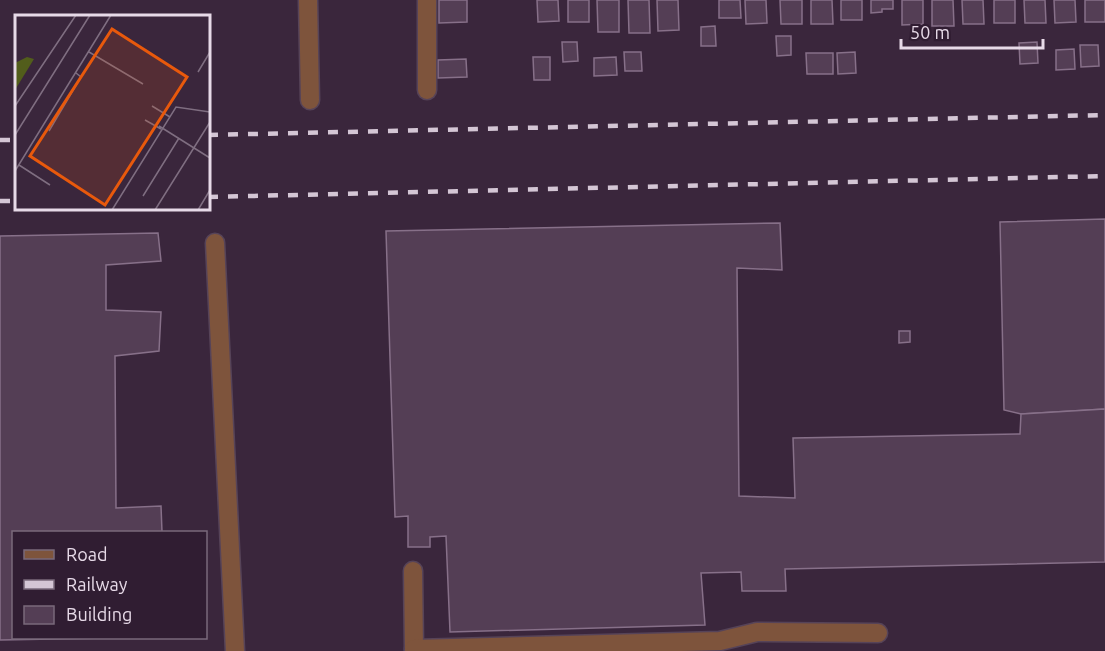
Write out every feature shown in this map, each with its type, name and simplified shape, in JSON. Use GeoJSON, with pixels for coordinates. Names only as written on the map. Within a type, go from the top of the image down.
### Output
{"type":"FeatureCollection","features":[{"type":"Feature","properties":{"kind":"lane"},"geometry":{"type":"LineString","coordinates":[[308,0],[310,100]]}},
{"type":"Feature","properties":{"kind":"lane"},"geometry":{"type":"LineString","coordinates":[[427,0],[427,90]]}},
{"type":"Feature","properties":{"kind":"lane"},"geometry":{"type":"LineString","coordinates":[[215,243],[235,651]]}},
{"type":"Feature","properties":{"kind":"lane"},"geometry":{"type":"LineString","coordinates":[[414,571],[414,650],[720,641],[757,632],[878,633]]}},
{"type":"Feature","properties":{"kind":"building"},"geometry":{"type":"Polygon","coordinates":[[[439,0],[467,0],[467,22],[439,23],[439,0]]]}},
{"type":"Feature","properties":{"kind":"building"},"geometry":{"type":"Polygon","coordinates":[[[537,0],[558,0],[559,21],[538,22],[537,0]]]}},
{"type":"Feature","properties":{"kind":"building"},"geometry":{"type":"Polygon","coordinates":[[[568,0],[589,0],[589,22],[568,22],[568,0]]]}},
{"type":"Feature","properties":{"kind":"building"},"geometry":{"type":"Polygon","coordinates":[[[597,0],[619,0],[619,32],[598,32],[597,0]]]}},
{"type":"Feature","properties":{"kind":"building"},"geometry":{"type":"Polygon","coordinates":[[[628,0],[649,0],[650,33],[629,33],[628,0]]]}},
{"type":"Feature","properties":{"kind":"building"},"geometry":{"type":"Polygon","coordinates":[[[657,0],[678,0],[679,30],[658,31],[657,0]]]}},
{"type":"Feature","properties":{"kind":"building"},"geometry":{"type":"Polygon","coordinates":[[[719,0],[740,0],[741,18],[719,18],[719,0]]]}},
{"type":"Feature","properties":{"kind":"building"},"geometry":{"type":"Polygon","coordinates":[[[745,0],[766,0],[767,23],[746,24],[745,0]]]}},
{"type":"Feature","properties":{"kind":"building"},"geometry":{"type":"Polygon","coordinates":[[[780,0],[802,0],[802,24],[781,24],[780,0]]]}},
{"type":"Feature","properties":{"kind":"building"},"geometry":{"type":"Polygon","coordinates":[[[811,0],[832,0],[833,24],[811,24],[811,0]]]}},
{"type":"Feature","properties":{"kind":"building"},"geometry":{"type":"Polygon","coordinates":[[[841,0],[862,0],[862,20],[841,20],[841,0]]]}},
{"type":"Feature","properties":{"kind":"building"},"geometry":{"type":"Polygon","coordinates":[[[871,0],[893,0],[893,9],[882,9],[882,12],[871,13],[871,0]]]}},
{"type":"Feature","properties":{"kind":"building"},"geometry":{"type":"Polygon","coordinates":[[[902,0],[923,0],[923,24],[902,25],[902,0]]]}},
{"type":"Feature","properties":{"kind":"building"},"geometry":{"type":"Polygon","coordinates":[[[932,0],[953,0],[954,26],[932,26],[932,0]]]}},
{"type":"Feature","properties":{"kind":"building"},"geometry":{"type":"Polygon","coordinates":[[[962,0],[983,0],[984,24],[963,24],[962,0]]]}},
{"type":"Feature","properties":{"kind":"building"},"geometry":{"type":"Polygon","coordinates":[[[994,0],[1015,0],[1015,23],[994,23],[994,0]]]}},
{"type":"Feature","properties":{"kind":"building"},"geometry":{"type":"Polygon","coordinates":[[[1024,0],[1045,0],[1046,23],[1025,23],[1024,0]]]}},
{"type":"Feature","properties":{"kind":"building"},"geometry":{"type":"Polygon","coordinates":[[[1054,0],[1075,0],[1076,22],[1055,23],[1054,0]]]}},
{"type":"Feature","properties":{"kind":"building"},"geometry":{"type":"Polygon","coordinates":[[[1085,0],[1105,0],[1105,22],[1085,22],[1085,0]]]}},
{"type":"Feature","properties":{"kind":"building"},"geometry":{"type":"Polygon","coordinates":[[[715,26],[716,46],[701,46],[701,27],[715,26]]]}},
{"type":"Feature","properties":{"kind":"building"},"geometry":{"type":"Polygon","coordinates":[[[776,36],[791,36],[791,55],[777,56],[776,36]]]}},
{"type":"Feature","properties":{"kind":"building"},"geometry":{"type":"Polygon","coordinates":[[[562,42],[577,42],[578,61],[563,62],[562,42]]]}},
{"type":"Feature","properties":{"kind":"building"},"geometry":{"type":"Polygon","coordinates":[[[1037,42],[1038,63],[1020,64],[1019,43],[1037,42]]]}},
{"type":"Feature","properties":{"kind":"building"},"geometry":{"type":"Polygon","coordinates":[[[1080,45],[1098,45],[1099,66],[1081,67],[1080,45]]]}},
{"type":"Feature","properties":{"kind":"building"},"geometry":{"type":"Polygon","coordinates":[[[1074,49],[1075,69],[1056,70],[1056,50],[1074,49]]]}},
{"type":"Feature","properties":{"kind":"building"},"geometry":{"type":"Polygon","coordinates":[[[624,52],[641,52],[642,71],[625,71],[624,52]]]}},
{"type":"Feature","properties":{"kind":"building"},"geometry":{"type":"Polygon","coordinates":[[[855,52],[856,73],[838,74],[837,53],[855,52]]]}},
{"type":"Feature","properties":{"kind":"building"},"geometry":{"type":"Polygon","coordinates":[[[806,53],[833,53],[833,74],[807,74],[806,53]]]}},
{"type":"Feature","properties":{"kind":"building"},"geometry":{"type":"Polygon","coordinates":[[[533,57],[550,57],[550,80],[534,80],[533,57]]]}},
{"type":"Feature","properties":{"kind":"building"},"geometry":{"type":"Polygon","coordinates":[[[616,57],[617,75],[594,76],[594,58],[616,57]]]}},
{"type":"Feature","properties":{"kind":"building"},"geometry":{"type":"Polygon","coordinates":[[[466,59],[467,77],[438,78],[438,60],[466,59]]]}},
{"type":"Feature","properties":{"kind":"building"},"geometry":{"type":"Polygon","coordinates":[[[1105,219],[1105,409],[1021,414],[1004,410],[1000,222],[1105,219]]]}},
{"type":"Feature","properties":{"kind":"building"},"geometry":{"type":"Polygon","coordinates":[[[780,223],[782,270],[737,268],[739,496],[795,498],[793,438],[1020,434],[1021,414],[1105,409],[1105,562],[785,569],[786,591],[742,591],[741,572],[701,573],[705,625],[450,632],[446,536],[430,537],[430,547],[408,547],[408,516],[395,517],[386,231],[780,223]]]}},
{"type":"Feature","properties":{"kind":"building"},"geometry":{"type":"Polygon","coordinates":[[[158,233],[161,261],[106,265],[106,310],[161,312],[159,351],[115,356],[116,508],[161,506],[162,531],[12,531],[12,639],[54,639],[0,640],[0,236],[158,233]]]}},
{"type":"Feature","properties":{"kind":"building"},"geometry":{"type":"Polygon","coordinates":[[[899,331],[910,331],[910,342],[899,343],[899,331]]]}},
{"type":"Feature","properties":{"kind":"railway"},"geometry":{"type":"LineString","coordinates":[[210,135],[1105,115]]}},
{"type":"Feature","properties":{"kind":"railway"},"geometry":{"type":"LineString","coordinates":[[0,140],[15,140]]}},
{"type":"Feature","properties":{"kind":"railway"},"geometry":{"type":"LineString","coordinates":[[210,197],[1105,176]]}},
{"type":"Feature","properties":{"kind":"railway"},"geometry":{"type":"LineString","coordinates":[[0,201],[15,201]]}}]}
